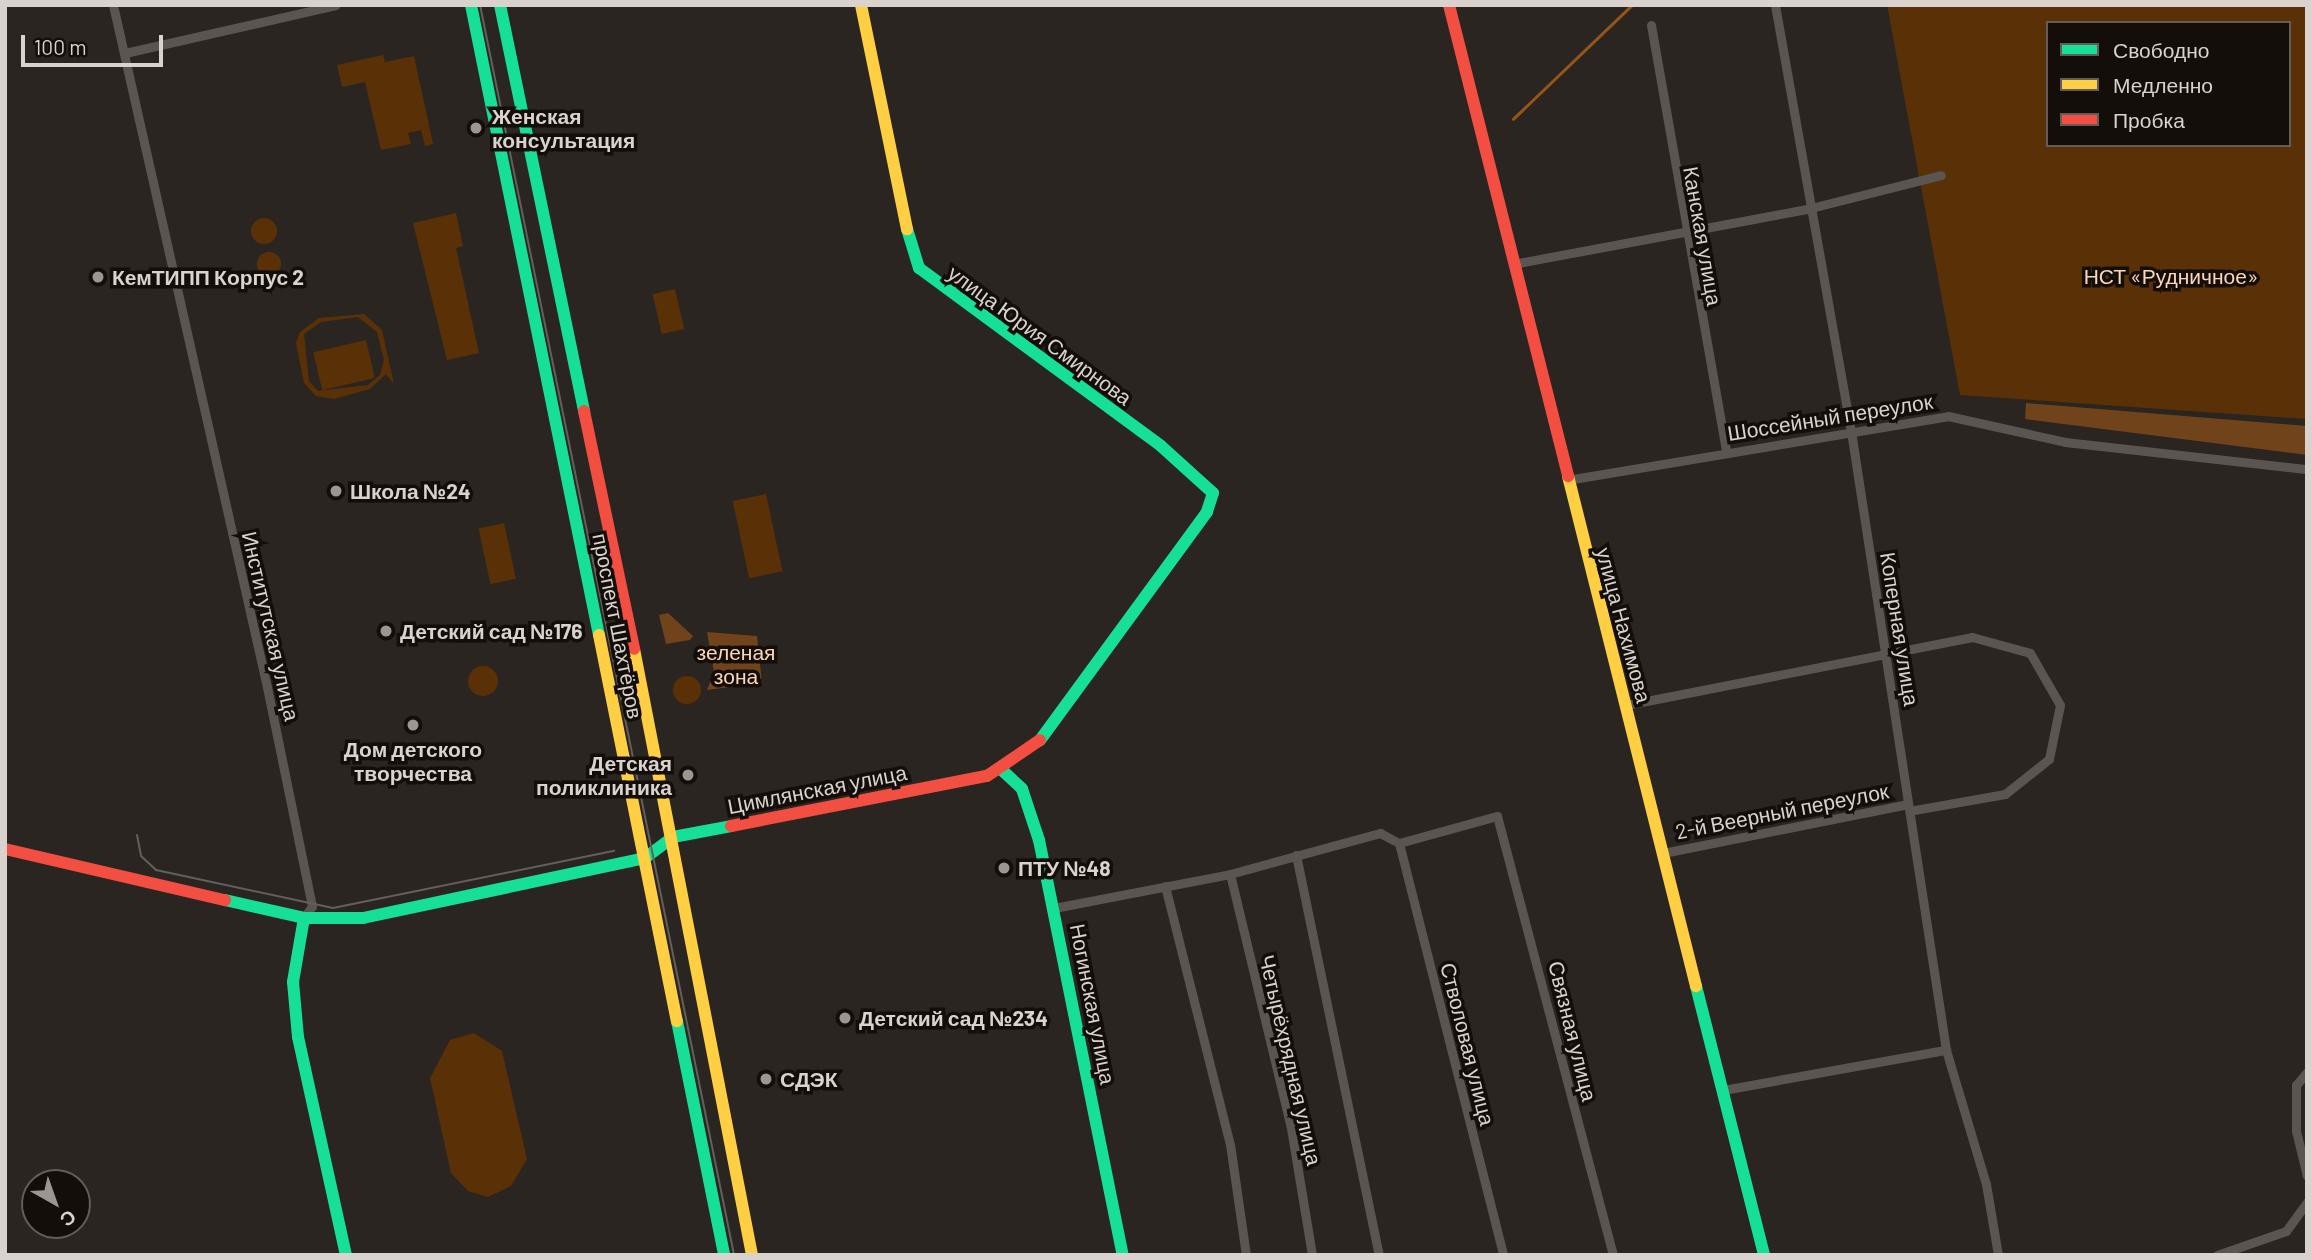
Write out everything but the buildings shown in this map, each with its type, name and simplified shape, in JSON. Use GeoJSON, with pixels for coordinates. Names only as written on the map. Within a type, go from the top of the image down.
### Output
{"type":"FeatureCollection","features":[{"type":"Feature","properties":{"kind":"main road","name":"проспект Шахтёров"},"geometry":{"type":"LineString","coordinates":[[471,5],[724,1255]]}},
{"type":"Feature","properties":{"kind":"main road","name":"проспект Шахтёров"},"geometry":{"type":"LineString","coordinates":[[500,5],[673,837],[752,1255]]}},
{"type":"Feature","properties":{"kind":"main road","name":"улица Юрия Смирнова"},"geometry":{"type":"LineString","coordinates":[[861,5],[899,205],[919,268],[1205,481],[1213,498],[1061,717],[1003,771]]}},
{"type":"Feature","properties":{"kind":"main road","name":"улица Нахимова"},"geometry":{"type":"LineString","coordinates":[[1449,5],[1764,1255]]}},
{"type":"Feature","properties":{"kind":"main road","name":"Цимлянская улица"},"geometry":{"type":"LineString","coordinates":[[5,849],[304,918],[370,917],[645,858],[673,837],[1003,771]]}},
{"type":"Feature","properties":{"kind":"main road","name":"Ногинская улица"},"geometry":{"type":"LineString","coordinates":[[1003,771],[1028,801],[1054,908],[1123,1255]]}},
{"type":"Feature","properties":{"kind":"main road","name":"Институтская улица"},"geometry":{"type":"LineString","coordinates":[[304,918],[293,982],[298,1037],[346,1255]]}},
{"type":"Feature","properties":{"kind":"street","name":"Институтская улица"},"geometry":{"type":"LineString","coordinates":[[113,5],[269,696],[312,906],[304,918]]}},
{"type":"Feature","properties":{"kind":"street"},"geometry":{"type":"LineString","coordinates":[[125,53],[337,5]]}},
{"type":"Feature","properties":{"kind":"street","name":"Коперная улица"},"geometry":{"type":"LineString","coordinates":[[1774,5],[1807,209],[1851,431],[1946,1050],[1986,1184],[1998,1255]]}},
{"type":"Feature","properties":{"kind":"street","name":"Канская улица"},"geometry":{"type":"LineString","coordinates":[[1651,25],[1683,231],[1726,452]]}},
{"type":"Feature","properties":{"kind":"street"},"geometry":{"type":"LineString","coordinates":[[1513,264],[1807,209],[1915,186],[1941,175]]}},
{"type":"Feature","properties":{"kind":"street","name":"Шоссейный переулок"},"geometry":{"type":"LineString","coordinates":[[1567,480],[1948,416],[2065,442],[2307,469]]}},
{"type":"Feature","properties":{"kind":"street"},"geometry":{"type":"LineString","coordinates":[[1626,705],[1972,637],[2017,644],[2047,674],[2060,705],[2049,759],[2038,774],[2005,794],[1909,807]]}},
{"type":"Feature","properties":{"kind":"street","name":"2-й Веерный переулок"},"geometry":{"type":"LineString","coordinates":[[1663,853],[1909,807]]}},
{"type":"Feature","properties":{"kind":"street","name":"Связная улица"},"geometry":{"type":"LineString","coordinates":[[1399,843],[1497,816],[1612,1255]]}},
{"type":"Feature","properties":{"kind":"street"},"geometry":{"type":"LineString","coordinates":[[1054,908],[1230,874],[1380,833],[1399,843]]}},
{"type":"Feature","properties":{"kind":"street","name":"Стволовая улица"},"geometry":{"type":"LineString","coordinates":[[1399,843],[1503,1255]]}},
{"type":"Feature","properties":{"kind":"street"},"geometry":{"type":"LineString","coordinates":[[1296,855],[1379,1255]]}},
{"type":"Feature","properties":{"kind":"street","name":"Четырёхрядная улица"},"geometry":{"type":"LineString","coordinates":[[1230,874],[1291,1128],[1312,1255]]}},
{"type":"Feature","properties":{"kind":"street"},"geometry":{"type":"LineString","coordinates":[[1165,886],[1230,1144],[1246,1255]]}},
{"type":"Feature","properties":{"kind":"street"},"geometry":{"type":"LineString","coordinates":[[1723,1090],[1946,1050]]}},
{"type":"Feature","properties":{"kind":"street"},"geometry":{"type":"LineString","coordinates":[[2307,1072],[2296,1085],[2296,1131],[2307,1176]]}},
{"type":"Feature","properties":{"kind":"street"},"geometry":{"type":"LineString","coordinates":[[2217,1255],[2286,1231],[2307,1202]]}},
{"type":"Feature","properties":{"kind":"green space","name":"НСТ «Рудничное»"},"geometry":{"type":"Polygon","coordinates":[[[1887,5],[2307,5],[2307,419],[1960,395],[1887,5]]]}},
{"type":"Feature","properties":{"kind":"green space"},"geometry":{"type":"Polygon","coordinates":[[[383,55],[385,62],[414,56],[433,144],[425,146],[421,130],[408,133],[411,144],[381,150],[365,82],[342,87],[337,65],[383,55]]]}},
{"type":"Feature","properties":{"kind":"green space"},"geometry":{"type":"Polygon","coordinates":[[[456,213],[463,246],[456,248],[479,353],[447,360],[413,223],[456,213]]]}},
{"type":"Feature","properties":{"kind":"green space"},"geometry":{"type":"Polygon","coordinates":[[[264,218],[273,222],[277,231],[273,240],[264,244],[255,240],[251,231],[255,222],[264,218]]]}},
{"type":"Feature","properties":{"kind":"green space"},"geometry":{"type":"Polygon","coordinates":[[[269,252],[280,259],[281,264],[274,275],[269,276],[258,269],[257,264],[264,253],[269,252]]]}},
{"type":"Feature","properties":{"kind":"green space"},"geometry":{"type":"Polygon","coordinates":[[[675,289],[684,329],[662,334],[653,294],[675,289]]]}},
{"type":"Feature","properties":{"kind":"green space"},"geometry":{"type":"Polygon","coordinates":[[[364,314],[382,330],[394,384],[386,374],[370,389],[334,399],[316,396],[304,383],[296,343],[300,332],[319,318],[364,314]],[[358,317],[321,322],[304,334],[309,381],[318,391],[368,385],[380,375],[384,360],[377,332],[358,317]]]}},
{"type":"Feature","properties":{"kind":"green space"},"geometry":{"type":"Polygon","coordinates":[[[366,340],[375,378],[322,390],[313,352],[366,340]]]}},
{"type":"Feature","properties":{"kind":"green space"},"geometry":{"type":"Polygon","coordinates":[[[2026,403],[2307,426],[2307,455],[2025,419],[2026,403]]]}},
{"type":"Feature","properties":{"kind":"green space"},"geometry":{"type":"Polygon","coordinates":[[[766,494],[782,571],[749,578],[733,501],[766,494]]]}},
{"type":"Feature","properties":{"kind":"green space"},"geometry":{"type":"Polygon","coordinates":[[[504,523],[516,579],[490,584],[479,528],[504,523]]]}},
{"type":"Feature","properties":{"kind":"green space"},"geometry":{"type":"Polygon","coordinates":[[[668,613],[693,636],[690,640],[666,644],[659,615],[668,613]]]}},
{"type":"Feature","properties":{"kind":"green space","name":"зеленая зона"},"geometry":{"type":"Polygon","coordinates":[[[707,632],[757,636],[762,683],[707,690],[714,672],[707,632]]]}},
{"type":"Feature","properties":{"kind":"green space"},"geometry":{"type":"Polygon","coordinates":[[[483,666],[494,670],[498,681],[494,692],[483,696],[472,692],[468,681],[472,670],[483,666]]]}},
{"type":"Feature","properties":{"kind":"green space"},"geometry":{"type":"Polygon","coordinates":[[[687,676],[697,680],[701,690],[697,700],[687,704],[677,700],[673,690],[677,680],[687,676]]]}},
{"type":"Feature","properties":{"kind":"green space"},"geometry":{"type":"Polygon","coordinates":[[[474,1033],[502,1051],[527,1159],[511,1186],[488,1197],[468,1191],[451,1173],[430,1078],[450,1040],[474,1033]]]}},
{"type":"Feature","properties":{"kind":"waterway"},"geometry":{"type":"LineString","coordinates":[[1513,119],[1632,5]]}},
{"type":"Feature","properties":{"kind":"tram line"},"geometry":{"type":"LineString","coordinates":[[480,5],[734,1255]]}},
{"type":"Feature","properties":{"kind":"tram line"},"geometry":{"type":"LineString","coordinates":[[137,835],[141,856],[156,870],[333,908],[614,851]]}},
{"type":"Feature","properties":{"kind":"traffic: fast"},"geometry":{"type":"LineString","coordinates":[[471,5],[599,635]]}},
{"type":"Feature","properties":{"kind":"traffic: fast"},"geometry":{"type":"LineString","coordinates":[[500,5],[584,411]]}},
{"type":"Feature","properties":{"kind":"traffic: fast"},"geometry":{"type":"LineString","coordinates":[[907,229],[919,268],[1161,446],[1213,493],[1207,512],[1040,740]]}},
{"type":"Feature","properties":{"kind":"traffic: fast"},"geometry":{"type":"LineString","coordinates":[[1003,771],[1022,789],[1039,840],[1123,1255]]}},
{"type":"Feature","properties":{"kind":"traffic: fast"},"geometry":{"type":"LineString","coordinates":[[225,900],[304,918],[363,918],[645,858],[673,837],[731,826]]}},
{"type":"Feature","properties":{"kind":"traffic: fast"},"geometry":{"type":"LineString","coordinates":[[304,918],[293,982],[298,1037],[346,1255]]}},
{"type":"Feature","properties":{"kind":"traffic: fast"},"geometry":{"type":"LineString","coordinates":[[1696,986],[1764,1255]]}},
{"type":"Feature","properties":{"kind":"traffic: fast"},"geometry":{"type":"LineString","coordinates":[[677,1021],[724,1255]]}},
{"type":"Feature","properties":{"kind":"traffic: slow"},"geometry":{"type":"LineString","coordinates":[[861,5],[907,229]]}},
{"type":"Feature","properties":{"kind":"traffic: slow"},"geometry":{"type":"LineString","coordinates":[[1568,476],[1696,986]]}},
{"type":"Feature","properties":{"kind":"traffic: slow"},"geometry":{"type":"LineString","coordinates":[[599,635],[677,1021]]}},
{"type":"Feature","properties":{"kind":"traffic: slow"},"geometry":{"type":"LineString","coordinates":[[634,649],[752,1255]]}},
{"type":"Feature","properties":{"kind":"traffic: jam"},"geometry":{"type":"LineString","coordinates":[[1449,5],[1568,476]]}},
{"type":"Feature","properties":{"kind":"traffic: jam"},"geometry":{"type":"LineString","coordinates":[[584,411],[634,649]]}},
{"type":"Feature","properties":{"kind":"traffic: jam"},"geometry":{"type":"LineString","coordinates":[[731,826],[987,776],[1040,740]]}},
{"type":"Feature","properties":{"kind":"traffic: jam"},"geometry":{"type":"LineString","coordinates":[[5,849],[225,900]]}},
{"type":"Feature","properties":{"kind":"place","name":"Женская консультация"},"geometry":{"type":"Point","coordinates":[476,128]}},
{"type":"Feature","properties":{"kind":"place","name":"КемТИПП Корпус 2"},"geometry":{"type":"Point","coordinates":[98,277]}},
{"type":"Feature","properties":{"kind":"place","name":"Школа №24"},"geometry":{"type":"Point","coordinates":[336,491]}},
{"type":"Feature","properties":{"kind":"place","name":"Детский сад №176"},"geometry":{"type":"Point","coordinates":[386,631]}},
{"type":"Feature","properties":{"kind":"place","name":"Дом детского творчества"},"geometry":{"type":"Point","coordinates":[413,725]}},
{"type":"Feature","properties":{"kind":"place","name":"Детская поликлиника"},"geometry":{"type":"Point","coordinates":[688,775]}},
{"type":"Feature","properties":{"kind":"place","name":"ПТУ №48"},"geometry":{"type":"Point","coordinates":[1004,868]}},
{"type":"Feature","properties":{"kind":"place","name":"Детский сад №234"},"geometry":{"type":"Point","coordinates":[845,1018]}},
{"type":"Feature","properties":{"kind":"place","name":"СДЭК"},"geometry":{"type":"Point","coordinates":[766,1079]}}]}
